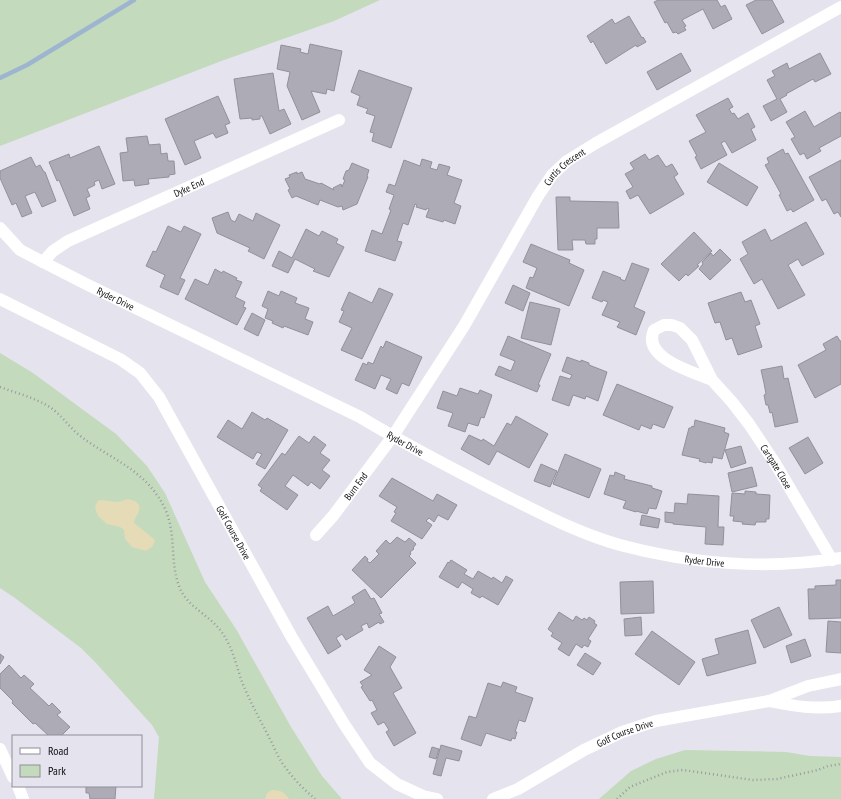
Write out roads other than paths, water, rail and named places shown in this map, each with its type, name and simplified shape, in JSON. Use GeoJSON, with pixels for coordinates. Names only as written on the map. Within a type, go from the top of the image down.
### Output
{"type":"FeatureCollection","features":[{"type":"Feature","properties":{"kind":"street","name":"Curtis Crescent"},"geometry":{"type":"LineString","coordinates":[[393,436],[464,326],[538,196],[552,175],[567,161],[596,142],[841,7]]}},
{"type":"Feature","properties":{"kind":"street","name":"Dyke End"},"geometry":{"type":"LineString","coordinates":[[43,262],[53,251],[68,241],[340,120]]}},
{"type":"Feature","properties":{"kind":"street","name":"Ryder Drive"},"geometry":{"type":"LineString","coordinates":[[0,228],[20,250],[360,417],[490,488],[566,525],[618,545],[662,555],[709,561],[770,565],[809,563],[836,559]]}},
{"type":"Feature","properties":{"kind":"street","name":"Golf Course Drive"},"geometry":{"type":"LineString","coordinates":[[0,299],[120,359],[140,373],[159,397],[291,636],[344,724],[370,763],[396,784],[423,796],[437,799]]}},
{"type":"Feature","properties":{"kind":"street","name":"Cartgate Close"},"geometry":{"type":"LineString","coordinates":[[712,380],[682,367],[656,352],[652,339],[654,330],[664,325],[672,325],[680,328],[692,340],[712,380],[749,424],[775,462],[836,559]]}},
{"type":"Feature","properties":{"kind":"street","name":"Burn End"},"geometry":{"type":"LineString","coordinates":[[316,534],[334,516],[393,436]]}},
{"type":"Feature","properties":{"kind":"street","name":"Golf Course Drive"},"geometry":{"type":"LineString","coordinates":[[493,799],[518,789],[584,750],[622,732],[656,721],[769,701],[808,686],[841,679]]}},
{"type":"Feature","properties":{"kind":"street","name":"Golf Course Drive"},"geometry":{"type":"LineString","coordinates":[[769,701],[795,707],[809,708],[841,706]]}},
{"type":"Feature","properties":{"kind":"street"},"geometry":{"type":"LineString","coordinates":[[0,749],[12,774]]}},
{"type":"Feature","properties":{"kind":"street"},"geometry":{"type":"LineString","coordinates":[[18,787],[23,799]]}},
{"type":"Feature","properties":{"kind":"waterway"},"geometry":{"type":"LineString","coordinates":[[0,78],[27,65],[134,0]]}}]}
